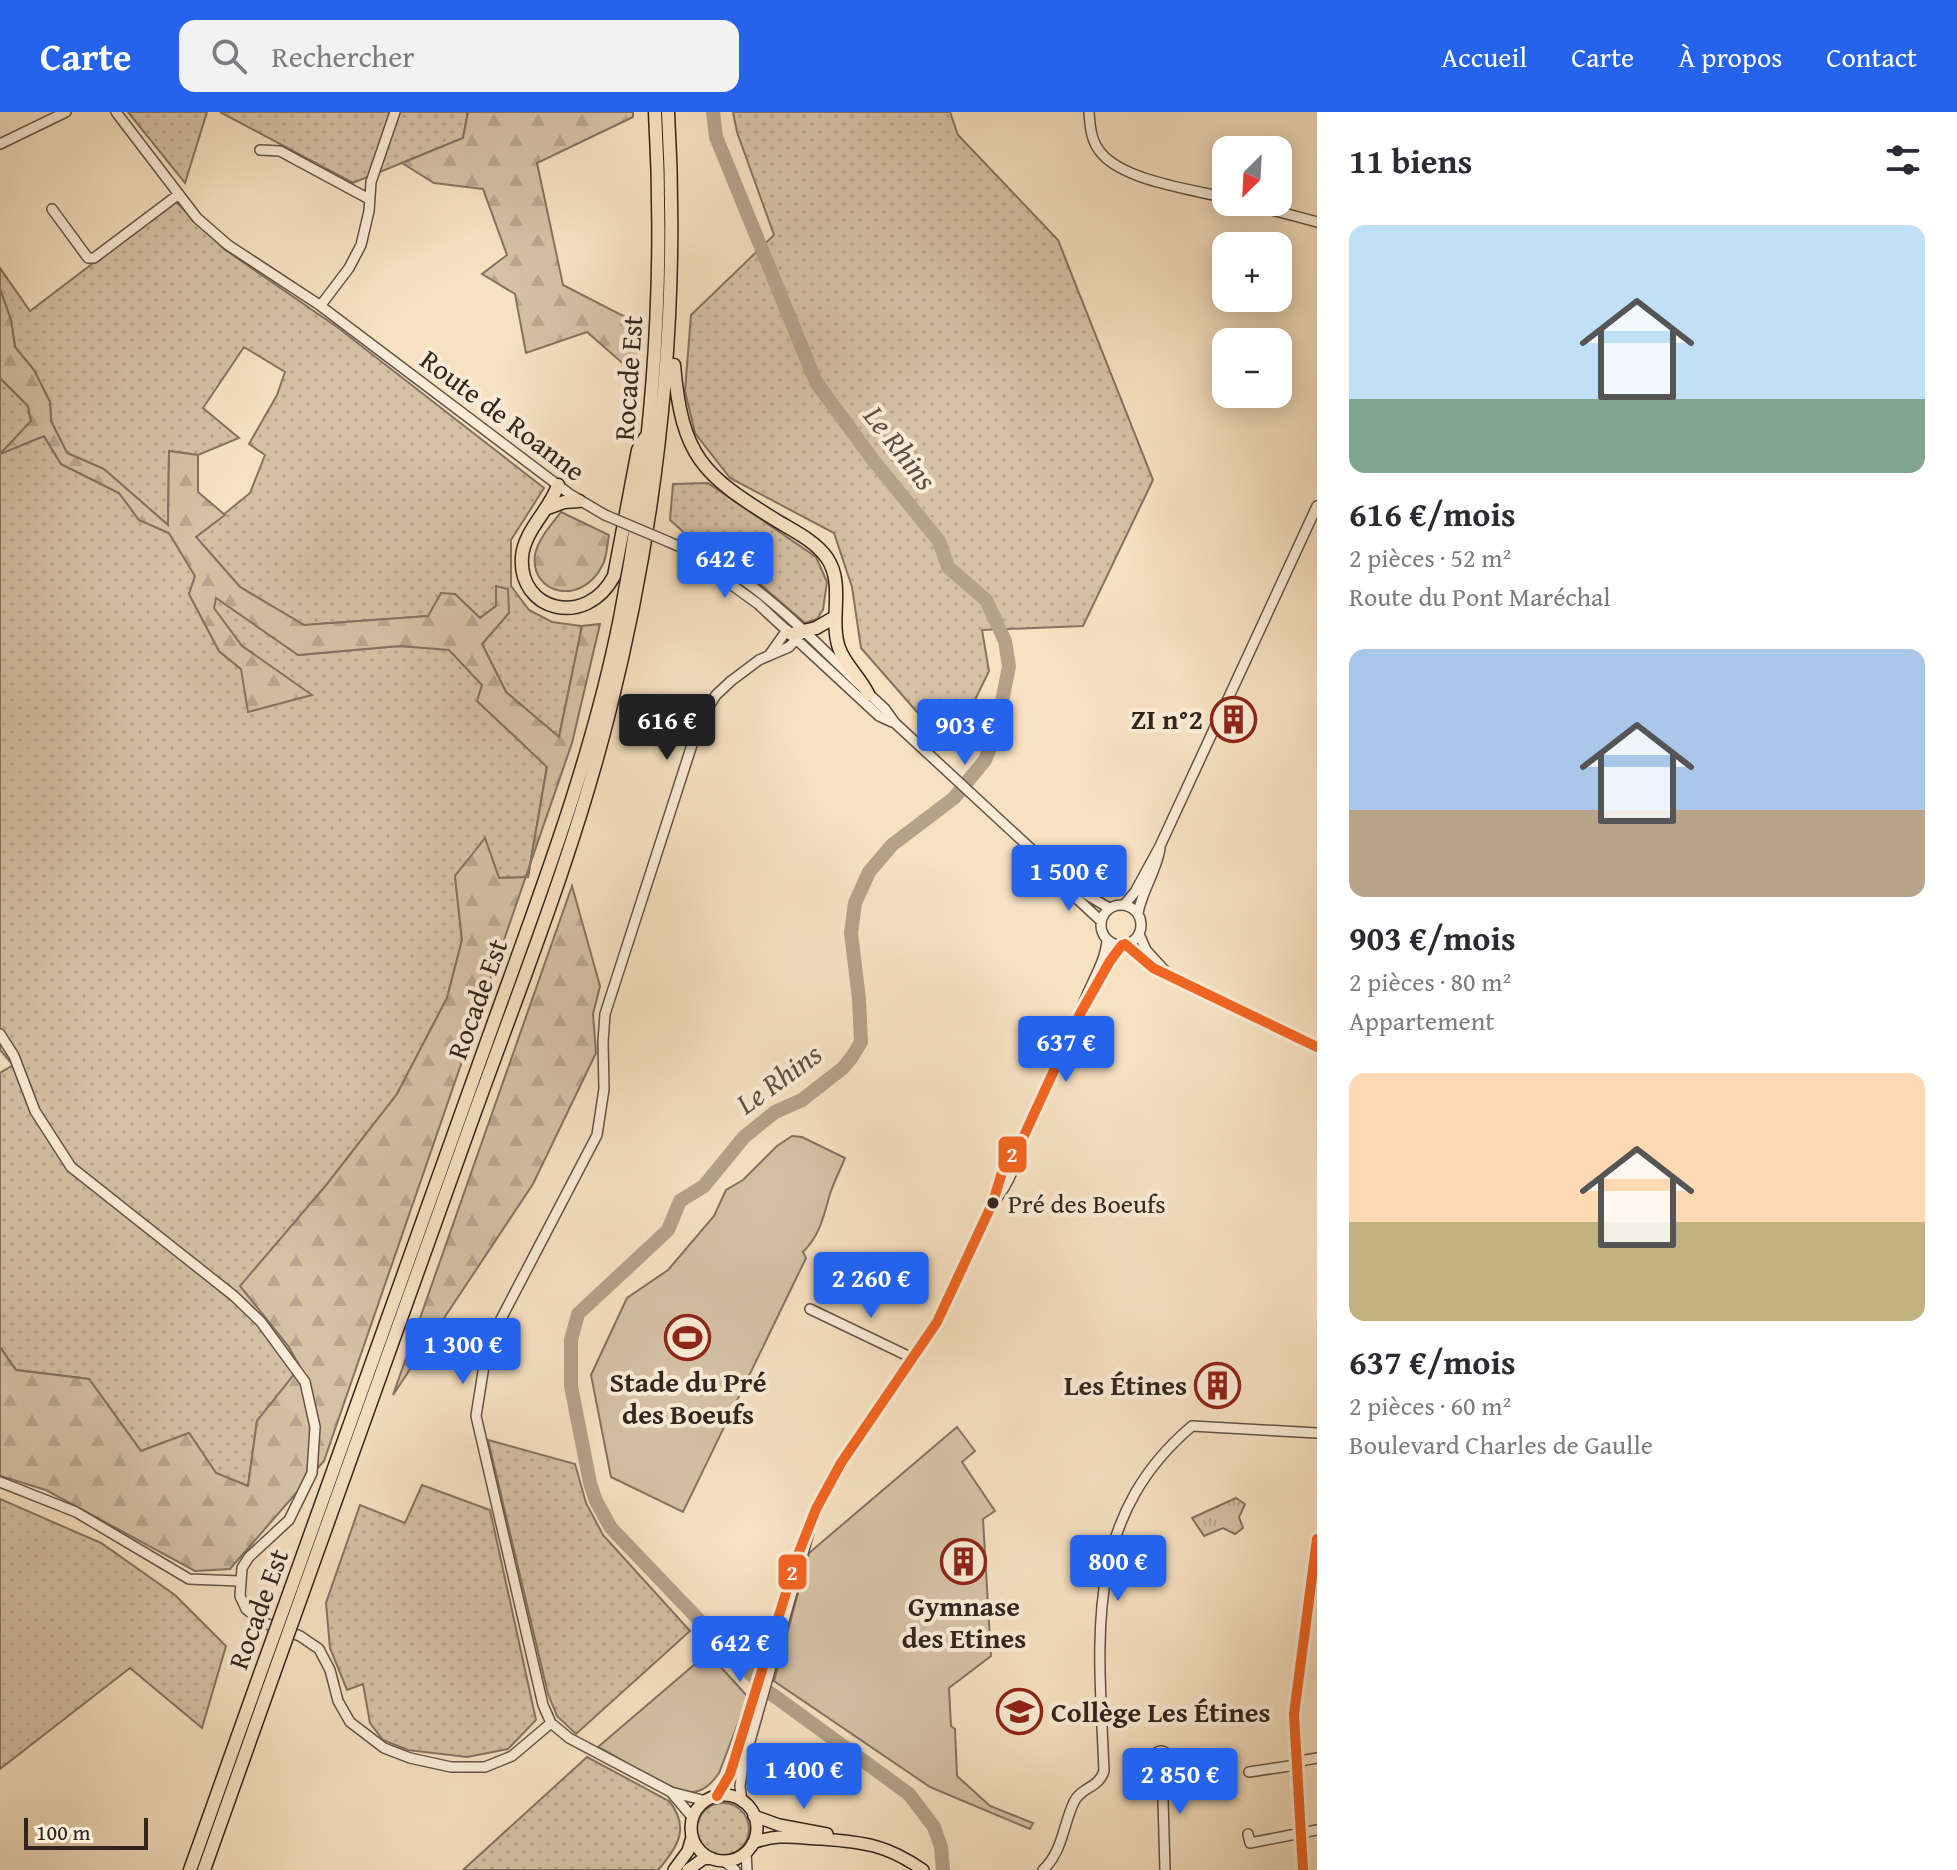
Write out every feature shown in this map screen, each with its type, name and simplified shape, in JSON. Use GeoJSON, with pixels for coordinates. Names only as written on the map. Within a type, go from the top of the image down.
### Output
{"type":"FeatureCollection","features":[{"type":"Feature","properties":{"kind":"highway","name":"Rocade Est"},"geometry":{"type":"LineString","coordinates":[[190,1870],[297,1590],[575,788],[619,620],[649,431],[657,331],[659,242],[655,112]]}},
{"type":"Feature","properties":{"kind":"highway","name":"Rocade Est"},"geometry":{"type":"LineString","coordinates":[[297,1590],[560,874],[610,712],[650,520],[669,355],[672,242],[668,112]]}},
{"type":"Feature","properties":{"kind":"highway"},"geometry":{"type":"LineString","coordinates":[[669,355],[674,365],[681,423],[696,455],[706,468],[732,492],[820,549],[830,562],[835,576],[835,617],[840,649],[868,694]]}},
{"type":"Feature","properties":{"kind":"highway"},"geometry":{"type":"LineString","coordinates":[[558,485],[524,548],[522,559],[526,582],[541,599],[550,605],[571,609],[582,607],[601,596],[614,576],[638,450],[649,431]]}},
{"type":"Feature","properties":{"kind":"highway"},"geometry":{"type":"LineString","coordinates":[[548,508],[579,501]]}},
{"type":"Feature","properties":{"kind":"highway"},"geometry":{"type":"LineString","coordinates":[[796,633],[828,623],[835,617]]}},
{"type":"Feature","properties":{"kind":"highway","name":"Rocade Est"},"geometry":{"type":"LineString","coordinates":[[204,1870],[267,1674]]}},
{"type":"Feature","properties":{"kind":"main road"},"geometry":{"type":"LineString","coordinates":[[674,1870],[688,1851],[693,1818],[712,1799],[730,1796],[742,1802],[754,1816],[757,1830],[750,1847]]}},
{"type":"Feature","properties":{"kind":"main road"},"geometry":{"type":"LineString","coordinates":[[754,1816],[779,1825],[873,1845],[907,1865],[922,1869]]}},
{"type":"Feature","properties":{"kind":"main road"},"geometry":{"type":"LineString","coordinates":[[688,1870],[703,1859],[736,1859],[750,1847],[783,1835],[839,1839]]}},
{"type":"Feature","properties":{"kind":"main road"},"geometry":{"type":"LineString","coordinates":[[692,1836],[696,1845],[711,1858]]}},
{"type":"Feature","properties":{"kind":"street"},"geometry":{"type":"LineString","coordinates":[[0,144],[66,112]]}},
{"type":"Feature","properties":{"kind":"street","name":"Route de Roanne"},"geometry":{"type":"LineString","coordinates":[[116,112],[197,218],[228,245],[321,305],[579,501],[683,549],[796,633]]}},
{"type":"Feature","properties":{"kind":"street"},"geometry":{"type":"LineString","coordinates":[[321,305],[349,268],[361,245],[369,211],[371,182],[395,112]]}},
{"type":"Feature","properties":{"kind":"street"},"geometry":{"type":"LineString","coordinates":[[1089,112],[1091,133],[1100,152],[1113,163],[1130,173],[1212,194]]}},
{"type":"Feature","properties":{"kind":"street"},"geometry":{"type":"LineString","coordinates":[[260,150],[280,151],[369,199]]}},
{"type":"Feature","properties":{"kind":"street"},"geometry":{"type":"LineString","coordinates":[[52,209],[81,251],[88,258],[94,258],[179,194]]}},
{"type":"Feature","properties":{"kind":"street"},"geometry":{"type":"LineString","coordinates":[[1292,215],[1317,222]]}},
{"type":"Feature","properties":{"kind":"street"},"geometry":{"type":"LineString","coordinates":[[796,633],[885,709],[895,723],[936,762],[1069,884],[1109,908],[1124,905],[1135,892],[1160,846],[1316,512]]}},
{"type":"Feature","properties":{"kind":"street"},"geometry":{"type":"LineString","coordinates":[[754,1714],[730,1774],[712,1799],[671,1792],[569,1738],[551,1723],[543,1705],[476,1416],[486,1353],[597,1135],[604,1089],[605,1014],[700,720],[716,695],[731,681],[796,633]]}},
{"type":"Feature","properties":{"kind":"street"},"geometry":{"type":"LineString","coordinates":[[770,654],[779,652],[796,633]]}},
{"type":"Feature","properties":{"kind":"street"},"geometry":{"type":"LineString","coordinates":[[796,633],[879,716],[895,723]]}},
{"type":"Feature","properties":{"kind":"street"},"geometry":{"type":"LineString","coordinates":[[1080,1014],[1091,1000],[1112,958],[1139,934],[1142,925],[1138,913],[1142,895],[1157,864],[1160,846]]}},
{"type":"Feature","properties":{"kind":"street"},"geometry":{"type":"LineString","coordinates":[[1069,884],[1073,895],[1101,921]]}},
{"type":"Feature","properties":{"kind":"street"},"geometry":{"type":"LineString","coordinates":[[1124,905],[1138,913]]}},
{"type":"Feature","properties":{"kind":"street"},"geometry":{"type":"LineString","coordinates":[[1109,908],[1101,921],[1102,933],[1107,939],[1124,945],[1153,968],[1317,1047]]}},
{"type":"Feature","properties":{"kind":"street"},"geometry":{"type":"LineString","coordinates":[[1139,934],[1146,950],[1169,975]]}},
{"type":"Feature","properties":{"kind":"street"},"geometry":{"type":"LineString","coordinates":[[742,1802],[740,1779],[754,1714],[802,1541],[841,1463],[937,1322],[993,1202],[1007,1161],[1022,1140],[1080,1014],[1107,939]]}},
{"type":"Feature","properties":{"kind":"street"},"geometry":{"type":"LineString","coordinates":[[0,1034],[14,1056],[35,1111],[71,1167],[234,1296],[261,1322],[305,1382],[315,1427],[312,1473],[295,1510],[249,1557],[239,1581],[240,1596],[246,1609],[262,1622],[300,1636],[319,1649],[330,1670],[338,1701],[350,1722],[384,1748],[410,1758],[451,1767],[485,1767],[512,1756],[551,1723]]}},
{"type":"Feature","properties":{"kind":"street"},"geometry":{"type":"LineString","coordinates":[[810,1309],[912,1360]]}},
{"type":"Feature","properties":{"kind":"street"},"geometry":{"type":"LineString","coordinates":[[1043,1870],[1056,1854],[1074,1801],[1082,1791],[1095,1785],[1104,1771],[1100,1664],[1103,1582],[1117,1531],[1131,1499],[1148,1472],[1192,1426],[1317,1433]]}},
{"type":"Feature","properties":{"kind":"street"},"geometry":{"type":"LineString","coordinates":[[0,1482],[76,1512],[189,1579],[239,1581]]}},
{"type":"Feature","properties":{"kind":"street"},"geometry":{"type":"LineString","coordinates":[[1303,1870],[1294,1714],[1317,1539]]}},
{"type":"Feature","properties":{"kind":"street"},"geometry":{"type":"LineString","coordinates":[[1249,1772],[1317,1758]]}},
{"type":"Feature","properties":{"kind":"street"},"geometry":{"type":"LineString","coordinates":[[1162,1765],[1165,1870]]}},
{"type":"Feature","properties":{"kind":"street"},"geometry":{"type":"LineString","coordinates":[[671,1792],[693,1818]]}},
{"type":"Feature","properties":{"kind":"street"},"geometry":{"type":"LineString","coordinates":[[1248,1834],[1250,1843],[1317,1830]]}},
{"type":"Feature","properties":{"kind":"street"},"geometry":{"type":"LineString","coordinates":[[747,1870],[750,1847]]}},
{"type":"Feature","properties":{"kind":"street"},"geometry":{"type":"LineString","coordinates":[[724,1861],[735,1870]]}},
{"type":"Feature","properties":{"kind":"green space"},"geometry":{"type":"Polygon","coordinates":[[[128,112],[207,112],[185,183],[128,112]]]}},
{"type":"Feature","properties":{"kind":"green space"},"geometry":{"type":"Polygon","coordinates":[[[220,112],[468,112],[463,138],[353,183],[220,112]]]}},
{"type":"Feature","properties":{"kind":"green space"},"geometry":{"type":"Polygon","coordinates":[[[468,112],[633,112],[633,117],[537,163],[563,285],[639,324],[636,375],[587,332],[526,353],[515,294],[482,274],[507,255],[483,189],[434,183],[402,163],[463,138],[468,112]]]}},
{"type":"Feature","properties":{"kind":"green space"},"geometry":{"type":"Polygon","coordinates":[[[733,112],[950,112],[958,135],[1058,240],[1153,480],[1083,626],[982,630],[989,671],[953,745],[917,712],[861,648],[852,587],[834,533],[730,478],[695,433],[685,391],[691,315],[774,235],[737,132],[733,112]]]}},
{"type":"Feature","properties":{"kind":"green space"},"geometry":{"type":"Polygon","coordinates":[[[175,201],[224,249],[337,327],[544,488],[511,540],[511,586],[529,610],[552,622],[582,626],[559,737],[506,692],[482,644],[509,613],[496,606],[480,618],[455,594],[428,616],[304,625],[240,587],[196,537],[250,493],[265,455],[249,444],[277,395],[285,372],[244,347],[203,408],[239,438],[198,455],[169,451],[168,525],[104,469],[67,453],[51,421],[50,402],[34,370],[15,347],[11,320],[0,289],[0,268],[30,311],[175,201]]]}},
{"type":"Feature","properties":{"kind":"green space"},"geometry":{"type":"Polygon","coordinates":[[[0,289],[11,320],[15,347],[34,370],[50,402],[51,421],[67,453],[104,469],[168,525],[169,451],[198,455],[198,492],[225,515],[196,537],[240,587],[304,625],[428,616],[441,593],[455,594],[480,618],[496,606],[496,586],[508,589],[509,613],[482,644],[506,692],[559,737],[582,626],[600,624],[572,743],[530,864],[547,767],[477,701],[482,685],[449,650],[399,646],[298,655],[216,598],[214,608],[242,646],[312,695],[248,712],[241,669],[219,651],[189,594],[195,576],[169,533],[139,520],[119,493],[61,464],[44,436],[0,454],[31,421],[28,406],[0,378],[0,289]]]}},
{"type":"Feature","properties":{"kind":"green space"},"geometry":{"type":"Polygon","coordinates":[[[0,378],[28,406],[31,421],[2,453],[44,436],[61,464],[119,493],[139,520],[169,533],[195,576],[189,594],[219,651],[241,669],[311,695],[242,646],[213,608],[216,597],[299,655],[399,646],[449,649],[482,685],[478,701],[547,766],[528,877],[499,878],[485,839],[455,876],[462,940],[447,998],[397,1094],[327,1184],[289,1347],[300,1367],[257,1421],[248,1486],[216,1473],[189,1433],[141,1451],[89,1379],[16,1370],[0,1347],[0,1073],[13,1065],[0,1050],[0,378]]]}},
{"type":"Feature","properties":{"kind":"green space"},"geometry":{"type":"Polygon","coordinates":[[[708,483],[816,557],[827,582],[823,610],[817,619],[805,623],[746,572],[698,545],[670,520],[673,484],[708,483]]]}},
{"type":"Feature","properties":{"kind":"green space"},"geometry":{"type":"Polygon","coordinates":[[[561,512],[609,535],[602,566],[593,579],[571,591],[549,587],[536,569],[535,555],[539,543],[561,512]]]}},
{"type":"Feature","properties":{"kind":"green space"},"geometry":{"type":"Polygon","coordinates":[[[485,838],[499,878],[526,877],[324,1461],[230,1569],[195,1571],[46,1490],[0,1476],[0,1347],[16,1370],[89,1379],[141,1451],[189,1433],[216,1473],[248,1486],[257,1421],[300,1367],[289,1347],[240,1286],[327,1184],[397,1094],[447,998],[462,940],[455,876],[485,838]]]}},
{"type":"Feature","properties":{"kind":"green space"},"geometry":{"type":"Polygon","coordinates":[[[572,886],[600,986],[593,1014],[596,1053],[533,1184],[393,1395],[572,886]]]}},
{"type":"Feature","properties":{"kind":"green space","name":"Stade du Pré des Boeufs"},"geometry":{"type":"Polygon","coordinates":[[[792,1136],[802,1137],[845,1158],[820,1226],[803,1252],[806,1258],[683,1512],[611,1477],[591,1375],[627,1298],[668,1270],[714,1216],[726,1190],[743,1180],[777,1146],[792,1136]]]}},
{"type":"Feature","properties":{"kind":"green space"},"geometry":{"type":"Polygon","coordinates":[[[957,1427],[975,1451],[962,1462],[995,1511],[983,1519],[991,1656],[949,1688],[957,1776],[990,1806],[1033,1823],[1030,1829],[930,1787],[774,1681],[809,1553],[957,1427]]]}},
{"type":"Feature","properties":{"kind":"green space"},"geometry":{"type":"Polygon","coordinates":[[[488,1440],[575,1464],[586,1503],[603,1535],[690,1631],[576,1734],[557,1716],[548,1694],[488,1440]]]}},
{"type":"Feature","properties":{"kind":"green space"},"geometry":{"type":"Polygon","coordinates":[[[422,1485],[490,1510],[536,1720],[508,1749],[467,1757],[408,1750],[383,1740],[370,1723],[363,1684],[347,1690],[330,1648],[326,1603],[360,1505],[405,1523],[422,1485]]]}},
{"type":"Feature","properties":{"kind":"green space"},"geometry":{"type":"Polygon","coordinates":[[[1236,1498],[1245,1504],[1239,1517],[1243,1528],[1235,1534],[1223,1528],[1204,1536],[1192,1518],[1236,1498]]]}},
{"type":"Feature","properties":{"kind":"green space"},"geometry":{"type":"Polygon","coordinates":[[[0,1499],[101,1543],[175,1595],[226,1646],[202,1728],[130,1668],[0,1769],[0,1499]]]}},
{"type":"Feature","properties":{"kind":"green space"},"geometry":{"type":"Polygon","coordinates":[[[708,1653],[748,1697],[719,1773],[710,1784],[694,1792],[679,1790],[598,1747],[708,1653]]]}},
{"type":"Feature","properties":{"kind":"green space"},"geometry":{"type":"Polygon","coordinates":[[[587,1757],[669,1801],[676,1811],[679,1837],[658,1870],[463,1870],[587,1757]]]}},
{"type":"Feature","properties":{"kind":"green space"},"geometry":{"type":"Polygon","coordinates":[[[723,1803],[741,1811],[749,1829],[741,1847],[723,1855],[705,1847],[697,1829],[705,1811],[723,1803]]]}},
{"type":"Feature","properties":{"kind":"waterway","name":"Le Rhins"},"geometry":{"type":"LineString","coordinates":[[713,112],[716,137],[816,382],[873,460],[939,541],[948,567],[986,600],[1005,641],[1009,666],[996,733],[985,760],[954,798],[892,845],[869,872],[855,903],[851,933],[861,1042],[852,1057],[843,1068],[802,1100],[775,1112],[744,1137],[704,1186],[680,1201],[668,1230],[578,1314],[571,1340],[571,1386],[590,1483],[611,1528],[766,1690],[909,1794],[934,1827],[941,1847],[943,1870]]}},
{"type":"Feature","properties":{"kind":"transit line","name":"2"},"geometry":{"type":"LineString","coordinates":[[1125,944],[1153,968],[1317,1047]]}},
{"type":"Feature","properties":{"kind":"transit line","name":"2"},"geometry":{"type":"LineString","coordinates":[[717,1796],[730,1774],[797,1557],[816,1509],[841,1463],[937,1322],[993,1202],[1003,1169],[1022,1140],[1080,1014],[1122,945]]}},
{"type":"Feature","properties":{"kind":"transit line","name":"2"},"geometry":{"type":"LineString","coordinates":[[1303,1870],[1294,1714],[1317,1539]]}},
{"type":"Feature","properties":{"kind":"place","name":"ZI n°2"},"geometry":{"type":"Point","coordinates":[1234,719]}},
{"type":"Feature","properties":{"kind":"place","name":"Pré des Boeufs"},"geometry":{"type":"Point","coordinates":[993,1203]}},
{"type":"Feature","properties":{"kind":"place","name":"Stade du Pré des Boeufs"},"geometry":{"type":"Point","coordinates":[688,1337]}},
{"type":"Feature","properties":{"kind":"place","name":"Les Étines"},"geometry":{"type":"Point","coordinates":[1218,1385]}},
{"type":"Feature","properties":{"kind":"place","name":"Gymnase des Etines"},"geometry":{"type":"Point","coordinates":[964,1561]}},
{"type":"Feature","properties":{"kind":"place","name":"Collège Les Étines"},"geometry":{"type":"Point","coordinates":[1020,1712]}}]}
